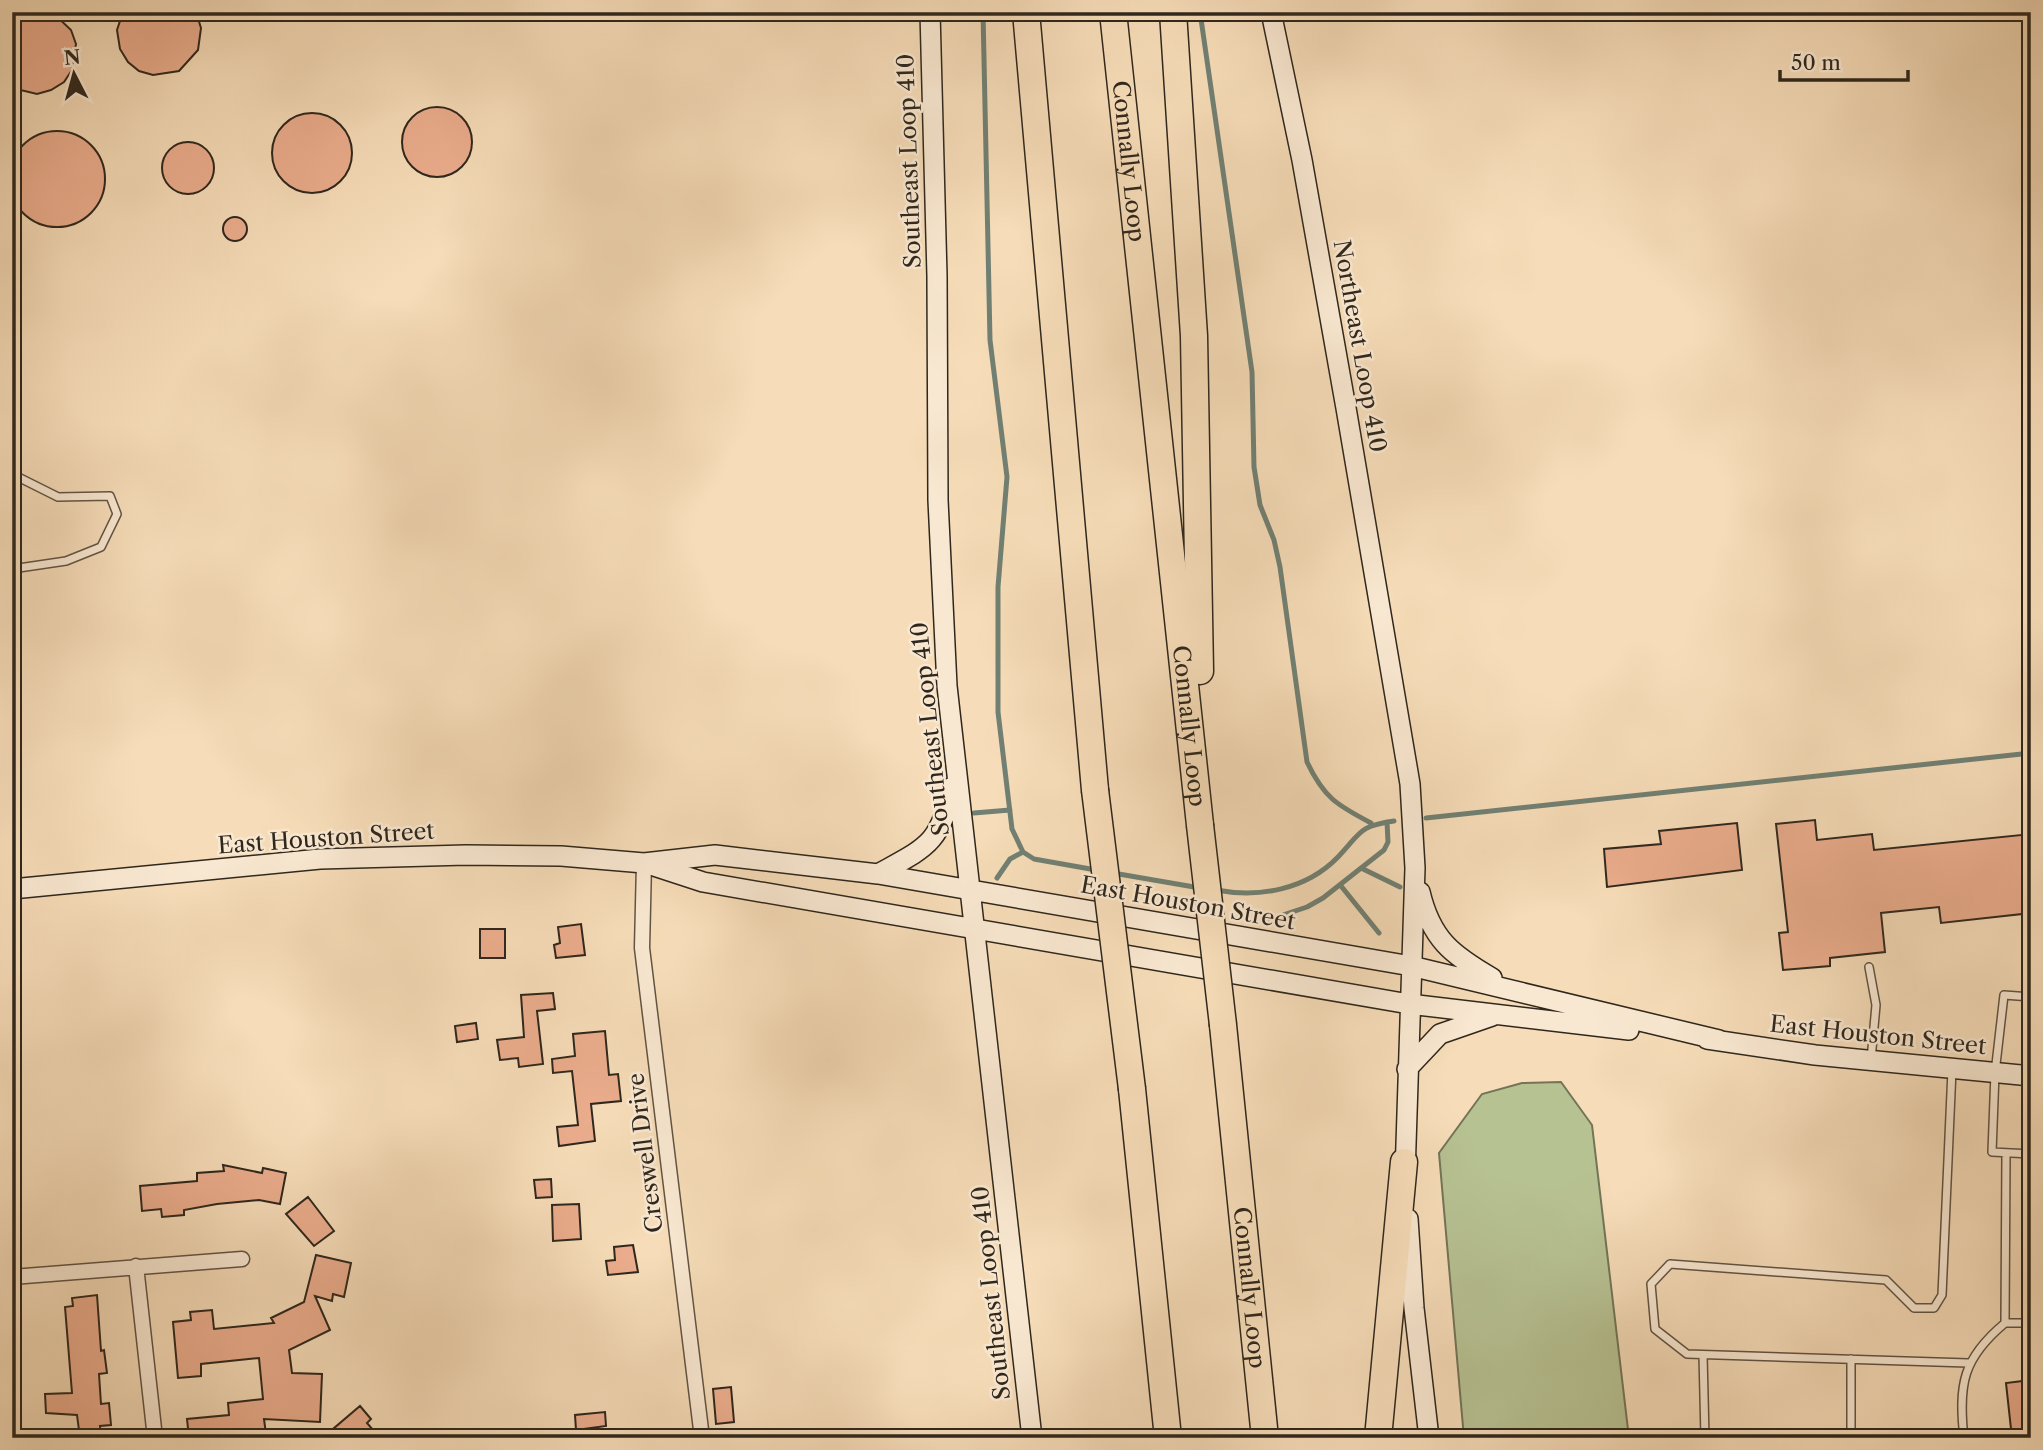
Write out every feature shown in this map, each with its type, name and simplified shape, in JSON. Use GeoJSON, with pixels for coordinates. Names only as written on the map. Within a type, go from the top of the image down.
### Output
{"type":"FeatureCollection","features":[{"type":"Feature","properties":{"kind":"highway"},"geometry":{"type":"LineString","coordinates":[[1010,12],[1015,57],[1041,175]]}},
{"type":"Feature","properties":{"kind":"highway"},"geometry":{"type":"LineString","coordinates":[[1026,12],[1095,790],[1132,1089],[1168,1438]]}},
{"type":"Feature","properties":{"kind":"highway","name":"Connally Loop"},"geometry":{"type":"LineString","coordinates":[[1113,12],[1265,1438]]}},
{"type":"Feature","properties":{"kind":"highway"},"geometry":{"type":"LineString","coordinates":[[1173,12],[1194,336],[1198,494],[1200,671],[1188,702]]}},
{"type":"Feature","properties":{"kind":"highway"},"geometry":{"type":"LineString","coordinates":[[1378,1438],[1404,1162]]}},
{"type":"Feature","properties":{"kind":"main road","name":"Southeast Loop 410"},"geometry":{"type":"LineString","coordinates":[[930,12],[937,276],[938,500],[955,776],[972,891],[1032,1438]]}},
{"type":"Feature","properties":{"kind":"main road","name":"Northeast Loop 410"},"geometry":{"type":"LineString","coordinates":[[1271,12],[1304,173],[1395,689],[1410,784],[1415,869]]}},
{"type":"Feature","properties":{"kind":"main road"},"geometry":{"type":"LineString","coordinates":[[878,874],[926,846],[945,821],[955,776]]}},
{"type":"Feature","properties":{"kind":"main road","name":"East Houston Street"},"geometry":{"type":"LineString","coordinates":[[12,890],[320,859],[466,855],[561,856],[644,863],[715,855],[878,874],[1411,966],[1719,1041]]}},
{"type":"Feature","properties":{"kind":"main road","name":"East Houston Street"},"geometry":{"type":"LineString","coordinates":[[644,863],[703,882],[1409,1003],[1871,1061],[2031,1076]]}},
{"type":"Feature","properties":{"kind":"main road"},"geometry":{"type":"LineString","coordinates":[[1415,869],[1404,1162],[1414,1308],[1430,1438]]}},
{"type":"Feature","properties":{"kind":"main road"},"geometry":{"type":"LineString","coordinates":[[1415,869],[1425,914],[1439,939],[1457,958],[1514,991]]}},
{"type":"Feature","properties":{"kind":"main road"},"geometry":{"type":"LineString","coordinates":[[1407,1069],[1440,1034],[1499,1014]]}},
{"type":"Feature","properties":{"kind":"street","name":"Creswell Drive"},"geometry":{"type":"LineString","coordinates":[[644,863],[642,948],[702,1438]]}},
{"type":"Feature","properties":{"kind":"street"},"geometry":{"type":"LineString","coordinates":[[12,1277],[242,1259]]}},
{"type":"Feature","properties":{"kind":"street"},"geometry":{"type":"LineString","coordinates":[[136,1266],[155,1438]]}},
{"type":"Feature","properties":{"kind":"lane"},"geometry":{"type":"LineString","coordinates":[[12,474],[58,497],[110,496],[117,514],[101,547],[66,561],[12,569]]}},
{"type":"Feature","properties":{"kind":"lane"},"geometry":{"type":"LineString","coordinates":[[1869,967],[1876,1005],[1871,1061]]}},
{"type":"Feature","properties":{"kind":"lane"},"geometry":{"type":"LineString","coordinates":[[2031,997],[2004,995],[1995,1073],[1992,1152],[2031,1154]]}},
{"type":"Feature","properties":{"kind":"lane"},"geometry":{"type":"LineString","coordinates":[[1952,1069],[1942,1295],[1934,1308],[1914,1308],[1886,1280],[1670,1265],[1651,1284],[1655,1329],[1687,1354],[1968,1363]]}},
{"type":"Feature","properties":{"kind":"lane"},"geometry":{"type":"LineString","coordinates":[[2005,1323],[2006,1153]]}},
{"type":"Feature","properties":{"kind":"lane"},"geometry":{"type":"LineString","coordinates":[[1964,1438],[1961,1409],[1968,1363],[1988,1337],[2005,1323],[2031,1323]]}},
{"type":"Feature","properties":{"kind":"lane"},"geometry":{"type":"LineString","coordinates":[[1703,1355],[1705,1438]]}},
{"type":"Feature","properties":{"kind":"lane"},"geometry":{"type":"LineString","coordinates":[[1851,1359],[1851,1438]]}},
{"type":"Feature","properties":{"kind":"green space"},"geometry":{"type":"Polygon","coordinates":[[[1561,1082],[1592,1125],[1629,1438],[1464,1438],[1439,1153],[1482,1094],[1522,1083],[1561,1082]]]}},
{"type":"Feature","properties":{"kind":"building"},"geometry":{"type":"Polygon","coordinates":[[[12,12],[52,12],[71,30],[76,44],[72,70],[64,82],[51,90],[37,94],[12,88],[12,12]]]}},
{"type":"Feature","properties":{"kind":"building"},"geometry":{"type":"Polygon","coordinates":[[[123,12],[196,12],[201,28],[198,50],[179,71],[153,75],[139,71],[128,62],[120,49],[117,30],[123,12]]]}},
{"type":"Feature","properties":{"kind":"building"},"geometry":{"type":"Polygon","coordinates":[[[437,107],[462,117],[472,142],[462,167],[437,177],[412,167],[402,142],[412,117],[437,107]]]}},
{"type":"Feature","properties":{"kind":"building"},"geometry":{"type":"Polygon","coordinates":[[[312,113],[327,116],[340,125],[349,138],[352,153],[349,168],[340,181],[327,190],[312,193],[297,190],[284,181],[275,168],[272,153],[275,138],[284,125],[297,116],[312,113]]]}},
{"type":"Feature","properties":{"kind":"building"},"geometry":{"type":"Polygon","coordinates":[[[57,131],[75,135],[91,145],[101,161],[105,179],[101,197],[91,213],[75,223],[57,227],[39,223],[23,213],[13,197],[9,179],[13,161],[23,145],[39,135],[57,131]]]}},
{"type":"Feature","properties":{"kind":"building"},"geometry":{"type":"Polygon","coordinates":[[[188,142],[198,144],[206,150],[212,158],[212,178],[206,186],[198,192],[188,194],[178,192],[170,186],[164,178],[162,168],[164,158],[170,150],[178,144],[188,142]]]}},
{"type":"Feature","properties":{"kind":"building"},"geometry":{"type":"Polygon","coordinates":[[[235,217],[246,224],[247,229],[240,240],[235,241],[224,234],[223,229],[230,218],[235,217]]]}},
{"type":"Feature","properties":{"kind":"building"},"geometry":{"type":"Polygon","coordinates":[[[1815,820],[1817,840],[1872,834],[1874,850],[2031,834],[2031,913],[1941,923],[1939,907],[1881,913],[1885,952],[1830,958],[1830,966],[1783,970],[1779,933],[1788,932],[1776,824],[1815,820]]]}},
{"type":"Feature","properties":{"kind":"building"},"geometry":{"type":"Polygon","coordinates":[[[1737,823],[1742,870],[1607,887],[1604,849],[1661,844],[1659,831],[1737,823]]]}},
{"type":"Feature","properties":{"kind":"building"},"geometry":{"type":"Polygon","coordinates":[[[581,924],[585,955],[556,958],[554,945],[560,943],[558,927],[581,924]]]}},
{"type":"Feature","properties":{"kind":"building"},"geometry":{"type":"Polygon","coordinates":[[[480,929],[505,929],[505,958],[480,958],[480,929]]]}},
{"type":"Feature","properties":{"kind":"building"},"geometry":{"type":"Polygon","coordinates":[[[553,993],[555,1009],[537,1011],[543,1064],[519,1067],[518,1058],[500,1060],[497,1040],[524,1037],[521,995],[553,993]]]}},
{"type":"Feature","properties":{"kind":"building"},"geometry":{"type":"Polygon","coordinates":[[[476,1023],[478,1039],[457,1042],[455,1026],[476,1023]]]}},
{"type":"Feature","properties":{"kind":"building"},"geometry":{"type":"Polygon","coordinates":[[[605,1031],[609,1075],[618,1074],[621,1101],[591,1104],[595,1141],[559,1146],[557,1127],[578,1125],[572,1071],[553,1073],[552,1059],[575,1056],[573,1034],[605,1031]]]}},
{"type":"Feature","properties":{"kind":"building"},"geometry":{"type":"Polygon","coordinates":[[[223,1165],[262,1173],[263,1168],[286,1173],[280,1204],[259,1200],[217,1204],[184,1210],[184,1215],[162,1217],[161,1209],[142,1211],[140,1186],[197,1181],[197,1173],[224,1171],[223,1165]]]}},
{"type":"Feature","properties":{"kind":"building"},"geometry":{"type":"Polygon","coordinates":[[[551,1179],[552,1197],[536,1198],[534,1180],[551,1179]]]}},
{"type":"Feature","properties":{"kind":"building"},"geometry":{"type":"Polygon","coordinates":[[[308,1197],[334,1231],[314,1246],[286,1214],[308,1197]]]}},
{"type":"Feature","properties":{"kind":"building"},"geometry":{"type":"Polygon","coordinates":[[[579,1204],[581,1239],[553,1241],[552,1205],[579,1204]]]}},
{"type":"Feature","properties":{"kind":"building"},"geometry":{"type":"Polygon","coordinates":[[[633,1245],[638,1272],[608,1275],[606,1261],[615,1260],[614,1247],[633,1245]]]}},
{"type":"Feature","properties":{"kind":"building"},"geometry":{"type":"Polygon","coordinates":[[[316,1255],[351,1263],[344,1297],[333,1294],[332,1301],[315,1296],[330,1330],[289,1350],[292,1373],[322,1374],[320,1422],[264,1419],[266,1434],[189,1438],[187,1419],[229,1415],[228,1403],[263,1399],[259,1358],[201,1364],[201,1376],[178,1378],[173,1322],[191,1320],[190,1312],[212,1310],[214,1329],[274,1323],[271,1318],[304,1302],[316,1255]]]}},
{"type":"Feature","properties":{"kind":"building"},"geometry":{"type":"Polygon","coordinates":[[[97,1295],[101,1351],[104,1350],[107,1373],[99,1374],[101,1404],[109,1403],[111,1425],[100,1426],[101,1438],[80,1438],[77,1415],[46,1413],[45,1394],[72,1393],[65,1307],[73,1306],[72,1298],[97,1295]]]}},
{"type":"Feature","properties":{"kind":"building"},"geometry":{"type":"Polygon","coordinates":[[[2031,1380],[2031,1438],[2012,1438],[2006,1383],[2031,1380]]]}},
{"type":"Feature","properties":{"kind":"building"},"geometry":{"type":"Polygon","coordinates":[[[731,1387],[734,1422],[716,1424],[713,1389],[731,1387]]]}},
{"type":"Feature","properties":{"kind":"building"},"geometry":{"type":"Polygon","coordinates":[[[360,1406],[371,1419],[367,1423],[380,1438],[340,1438],[333,1429],[360,1406]]]}},
{"type":"Feature","properties":{"kind":"building"},"geometry":{"type":"Polygon","coordinates":[[[605,1412],[606,1426],[576,1430],[575,1415],[605,1412]]]}},
{"type":"Feature","properties":{"kind":"waterway"},"geometry":{"type":"LineString","coordinates":[[983,12],[990,340],[1007,477],[998,587],[998,712],[1012,829],[1023,852],[1034,859],[1096,870]]}},
{"type":"Feature","properties":{"kind":"waterway"},"geometry":{"type":"LineString","coordinates":[[1200,12],[1252,372],[1254,467],[1260,505],[1274,540],[1280,567],[1307,762],[1319,784],[1333,799],[1371,823]]}},
{"type":"Feature","properties":{"kind":"waterway"},"geometry":{"type":"LineString","coordinates":[[1426,818],[2031,753]]}},
{"type":"Feature","properties":{"kind":"waterway"},"geometry":{"type":"LineString","coordinates":[[974,813],[1010,810]]}},
{"type":"Feature","properties":{"kind":"waterway"},"geometry":{"type":"LineString","coordinates":[[1216,890],[1265,892],[1297,884],[1325,868],[1367,828],[1394,821]]}},
{"type":"Feature","properties":{"kind":"waterway"},"geometry":{"type":"LineString","coordinates":[[1265,921],[1307,907],[1323,898],[1384,850],[1388,842],[1387,822]]}},
{"type":"Feature","properties":{"kind":"waterway"},"geometry":{"type":"LineString","coordinates":[[997,878],[1010,859],[1023,852]]}},
{"type":"Feature","properties":{"kind":"waterway"},"geometry":{"type":"LineString","coordinates":[[1361,868],[1400,887]]}},
{"type":"Feature","properties":{"kind":"waterway"},"geometry":{"type":"LineString","coordinates":[[1113,873],[1200,888]]}},
{"type":"Feature","properties":{"kind":"waterway"},"geometry":{"type":"LineString","coordinates":[[1341,886],[1379,933]]}}]}
